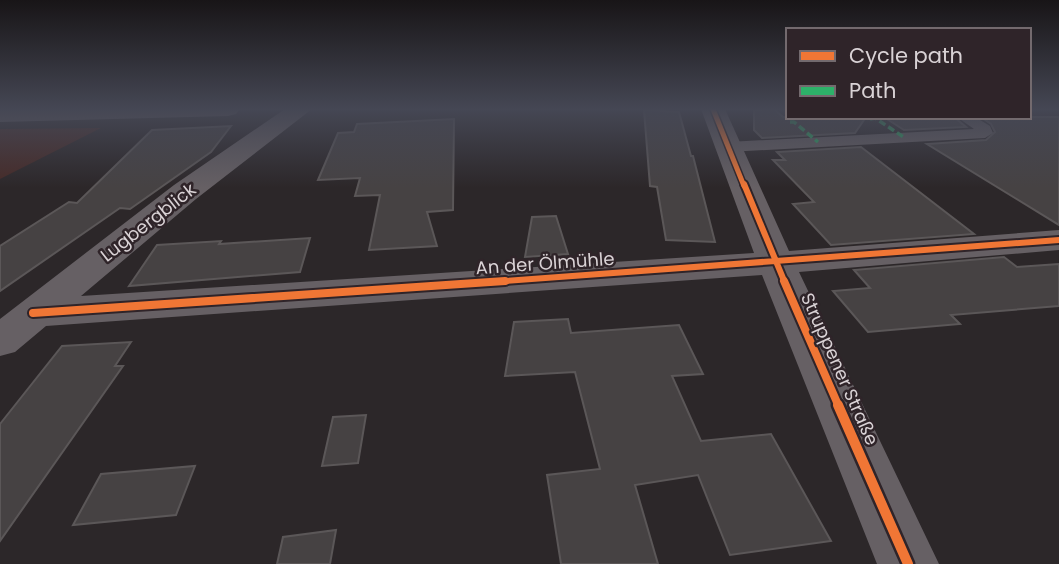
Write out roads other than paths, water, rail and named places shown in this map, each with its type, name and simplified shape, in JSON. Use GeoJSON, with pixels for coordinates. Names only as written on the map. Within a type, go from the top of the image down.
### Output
{"type":"FeatureCollection","features":[{"type":"Feature","properties":{"kind":"street","name":"Lugbergblick"},"geometry":{"type":"LineString","coordinates":[[0,341],[185,192],[264,135]]}},
{"type":"Feature","properties":{"kind":"street","name":"Struppener Straße"},"geometry":{"type":"LineString","coordinates":[[723,135],[776,263],[908,564]]}},
{"type":"Feature","properties":{"kind":"street","name":"An der Ölmühle"},"geometry":{"type":"LineString","coordinates":[[33,313],[776,263],[1059,240]]}},
{"type":"Feature","properties":{"kind":"lane"},"geometry":{"type":"LineString","coordinates":[[728,147],[942,135]]}}]}
